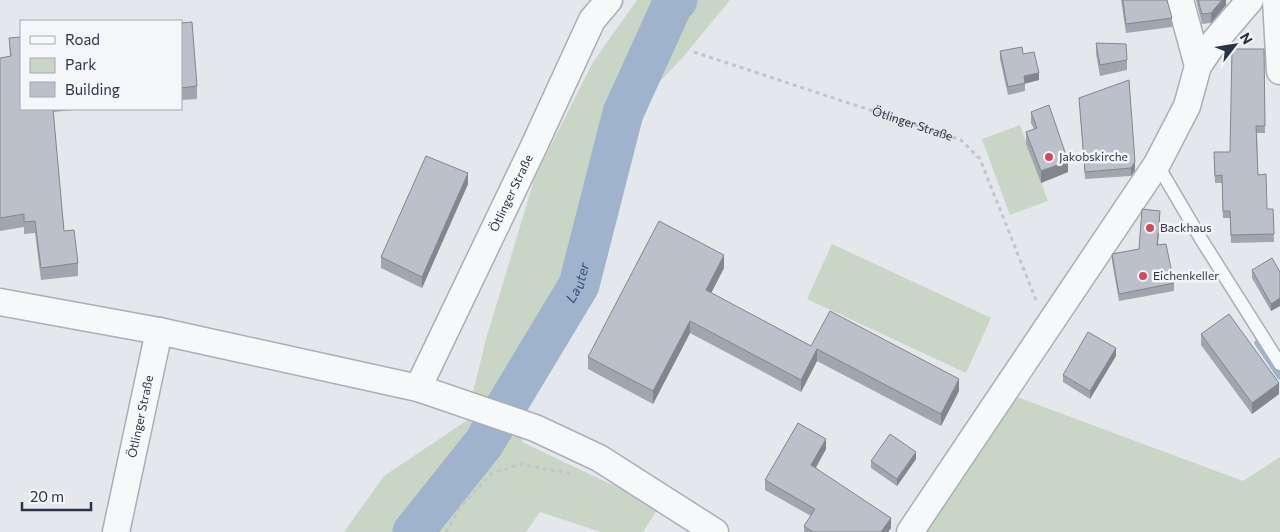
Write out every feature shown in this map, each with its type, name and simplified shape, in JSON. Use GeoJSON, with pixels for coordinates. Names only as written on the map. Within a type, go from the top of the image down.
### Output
{"type":"FeatureCollection","features":[{"type":"Feature","properties":{"kind":"street","name":"Ötlinger Straße"},"geometry":{"type":"LineString","coordinates":[[418,388],[592,20],[609,0]]}},
{"type":"Feature","properties":{"kind":"street"},"geometry":{"type":"LineString","coordinates":[[1180,0],[1198,66]]}},
{"type":"Feature","properties":{"kind":"street"},"geometry":{"type":"LineString","coordinates":[[910,532],[1157,164],[1187,106],[1198,66],[1215,40],[1250,0]]}},
{"type":"Feature","properties":{"kind":"street"},"geometry":{"type":"LineString","coordinates":[[1276,0],[1280,71]]}},
{"type":"Feature","properties":{"kind":"street"},"geometry":{"type":"LineString","coordinates":[[0,302],[159,331],[418,388],[535,428],[599,458],[715,532]]}},
{"type":"Feature","properties":{"kind":"street","name":"Ötlinger Straße"},"geometry":{"type":"LineString","coordinates":[[116,532],[159,331]]}},
{"type":"Feature","properties":{"kind":"lane"},"geometry":{"type":"LineString","coordinates":[[1157,164],[1201,239],[1280,364]]}},
{"type":"Feature","properties":{"kind":"path","name":"Ötlinger Straße"},"geometry":{"type":"LineString","coordinates":[[694,52],[961,140],[980,159],[1047,328]]}},
{"type":"Feature","properties":{"kind":"path"},"geometry":{"type":"LineString","coordinates":[[446,532],[462,504],[492,473],[520,464],[582,476],[599,458]]}},
{"type":"Feature","properties":{"kind":"green space"},"geometry":{"type":"Polygon","coordinates":[[[637,0],[730,0],[684,56],[650,92],[610,239],[581,303],[525,405],[522,442],[659,507],[643,532],[601,532],[540,512],[526,532],[344,532],[384,476],[466,421],[486,339],[535,177],[593,62],[637,0]]]}},
{"type":"Feature","properties":{"kind":"green space"},"geometry":{"type":"Polygon","coordinates":[[[1020,125],[1048,201],[1010,215],[982,139],[1020,125]]]}},
{"type":"Feature","properties":{"kind":"green space"},"geometry":{"type":"Polygon","coordinates":[[[832,244],[991,318],[966,373],[807,299],[832,244]]]}},
{"type":"Feature","properties":{"kind":"green space"},"geometry":{"type":"Polygon","coordinates":[[[1017,397],[1243,481],[1280,457],[1280,532],[921,532],[1017,397]]]}},
{"type":"Feature","properties":{"kind":"building"},"geometry":{"type":"Polygon","coordinates":[[[1123,0],[1167,0],[1172,18],[1126,24],[1123,0]]]}},
{"type":"Feature","properties":{"kind":"building"},"geometry":{"type":"Polygon","coordinates":[[[1198,0],[1222,0],[1211,13],[1202,14],[1198,0]]]}},
{"type":"Feature","properties":{"kind":"building"},"geometry":{"type":"Polygon","coordinates":[[[192,22],[197,86],[182,88],[182,23],[192,22]]]}},
{"type":"Feature","properties":{"kind":"building"},"geometry":{"type":"Polygon","coordinates":[[[20,37],[20,110],[53,110],[64,231],[74,230],[78,263],[41,268],[35,221],[24,222],[24,214],[0,218],[0,58],[11,56],[9,38],[20,37]]]}},
{"type":"Feature","properties":{"kind":"building"},"geometry":{"type":"Polygon","coordinates":[[[1096,43],[1126,44],[1127,60],[1100,65],[1096,43]]]}},
{"type":"Feature","properties":{"kind":"building"},"geometry":{"type":"Polygon","coordinates":[[[1022,47],[1023,54],[1034,52],[1039,73],[1024,76],[1025,83],[1008,87],[1000,51],[1022,47]]]}},
{"type":"Feature","properties":{"kind":"building"},"geometry":{"type":"Polygon","coordinates":[[[1232,49],[1264,49],[1265,126],[1256,126],[1258,175],[1266,174],[1267,209],[1273,209],[1274,234],[1231,235],[1230,211],[1223,211],[1222,175],[1215,176],[1214,152],[1230,152],[1232,49]]]}},
{"type":"Feature","properties":{"kind":"building"},"geometry":{"type":"Polygon","coordinates":[[[1129,80],[1135,162],[1131,168],[1085,172],[1079,98],[1129,80]]]}},
{"type":"Feature","properties":{"kind":"building"},"geometry":{"type":"Polygon","coordinates":[[[1049,105],[1068,161],[1041,171],[1026,132],[1037,128],[1031,112],[1049,105]]]}},
{"type":"Feature","properties":{"kind":"building"},"geometry":{"type":"Polygon","coordinates":[[[426,156],[468,173],[422,277],[381,257],[426,156]]]}},
{"type":"Feature","properties":{"kind":"building","name":"Eichenkeller"},"geometry":{"type":"Polygon","coordinates":[[[1142,209],[1160,211],[1157,245],[1166,244],[1174,283],[1119,294],[1112,254],[1139,249],[1142,209]]]}},
{"type":"Feature","properties":{"kind":"building"},"geometry":{"type":"Polygon","coordinates":[[[659,221],[724,255],[706,290],[811,346],[830,311],[959,379],[941,414],[817,349],[801,380],[690,321],[653,391],[588,357],[659,221]]]}},
{"type":"Feature","properties":{"kind":"building"},"geometry":{"type":"Polygon","coordinates":[[[1272,258],[1280,272],[1280,298],[1271,304],[1252,270],[1272,258]]]}},
{"type":"Feature","properties":{"kind":"building"},"geometry":{"type":"Polygon","coordinates":[[[1229,314],[1279,383],[1252,403],[1201,334],[1229,314]]]}},
{"type":"Feature","properties":{"kind":"building"},"geometry":{"type":"Polygon","coordinates":[[[1088,332],[1116,348],[1090,391],[1063,375],[1088,332]]]}},
{"type":"Feature","properties":{"kind":"building"},"geometry":{"type":"Polygon","coordinates":[[[798,423],[826,439],[811,465],[891,518],[881,532],[813,532],[804,526],[815,509],[765,480],[798,423]]]}},
{"type":"Feature","properties":{"kind":"building"},"geometry":{"type":"Polygon","coordinates":[[[890,434],[916,452],[897,479],[871,461],[890,434]]]}},
{"type":"Feature","properties":{"kind":"waterway","name":"Lauter"},"geometry":{"type":"LineString","coordinates":[[413,532],[484,443],[579,285],[623,113],[673,3],[677,0]]}},
{"type":"Feature","properties":{"kind":"waterway"},"geometry":{"type":"LineString","coordinates":[[1258,343],[1280,376]]}},
{"type":"Feature","properties":{"kind":"place","name":"Jakobskirche"},"geometry":{"type":"Point","coordinates":[1049,157]}},
{"type":"Feature","properties":{"kind":"place","name":"Backhaus"},"geometry":{"type":"Point","coordinates":[1150,228]}},
{"type":"Feature","properties":{"kind":"place","name":"Eichenkeller"},"geometry":{"type":"Point","coordinates":[1143,276]}}]}
